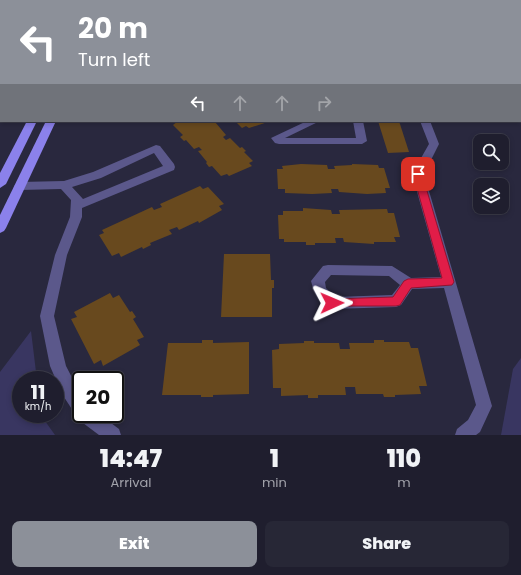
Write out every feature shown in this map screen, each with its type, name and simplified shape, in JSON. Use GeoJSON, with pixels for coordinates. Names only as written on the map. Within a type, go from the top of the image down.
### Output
{"type":"FeatureCollection","features":[{"type":"Feature","properties":{"kind":"main road"},"geometry":{"type":"LineString","coordinates":[[0,184],[31,122]]}},
{"type":"Feature","properties":{"kind":"main road"},"geometry":{"type":"LineString","coordinates":[[0,228],[51,122]]}},
{"type":"Feature","properties":{"kind":"lane"},"geometry":{"type":"LineString","coordinates":[[313,122],[276,138],[279,142],[362,141],[358,122]]}},
{"type":"Feature","properties":{"kind":"lane"},"geometry":{"type":"LineString","coordinates":[[425,122],[434,144],[418,174],[484,406],[474,426],[463,435]]}},
{"type":"Feature","properties":{"kind":"lane"},"geometry":{"type":"LineString","coordinates":[[20,186],[64,186],[97,175],[156,148],[170,167],[77,206]]}},
{"type":"Feature","properties":{"kind":"lane"},"geometry":{"type":"LineString","coordinates":[[64,186],[77,199],[76,217],[61,254],[47,316],[58,366],[72,395]]}},
{"type":"Feature","properties":{"kind":"lane"},"geometry":{"type":"LineString","coordinates":[[408,284],[396,302],[332,303],[320,290],[318,280],[328,270],[392,271],[408,284],[448,282]]}},
{"type":"Feature","properties":{"kind":"lane"},"geometry":{"type":"LineString","coordinates":[[97,423],[113,435]]}},
{"type":"Feature","properties":{"kind":"shaded area"},"geometry":{"type":"Polygon","coordinates":[[[31,331],[36,371],[12,371],[12,423],[46,423],[55,435],[0,435],[0,372],[31,331]]]}},
{"type":"Feature","properties":{"kind":"shaded area"},"geometry":{"type":"Polygon","coordinates":[[[521,358],[521,435],[501,435],[513,369],[521,358]]]}},
{"type":"Feature","properties":{"kind":"building"},"geometry":{"type":"Polygon","coordinates":[[[177,122],[215,122],[226,135],[223,137],[226,140],[230,138],[240,148],[242,147],[246,151],[244,152],[253,161],[249,163],[252,166],[229,176],[227,174],[221,176],[212,166],[209,167],[206,163],[207,162],[198,151],[202,150],[199,147],[194,149],[186,140],[184,141],[180,137],[183,135],[173,125],[177,122]]]}},
{"type":"Feature","properties":{"kind":"building"},"geometry":{"type":"Polygon","coordinates":[[[236,122],[268,122],[249,128],[246,126],[242,128],[236,122]]]}},
{"type":"Feature","properties":{"kind":"building"},"geometry":{"type":"Polygon","coordinates":[[[378,122],[399,122],[409,152],[388,153],[378,122]]]}},
{"type":"Feature","properties":{"kind":"building"},"geometry":{"type":"Polygon","coordinates":[[[301,164],[327,165],[328,169],[335,169],[334,166],[352,164],[378,165],[379,168],[384,168],[390,188],[385,188],[386,193],[367,194],[339,192],[338,189],[331,189],[332,193],[285,193],[285,189],[278,189],[277,169],[283,169],[282,166],[301,164]]]}},
{"type":"Feature","properties":{"kind":"building"},"geometry":{"type":"Polygon","coordinates":[[[200,186],[203,189],[208,187],[224,204],[219,206],[222,210],[199,223],[198,221],[179,230],[177,227],[169,230],[172,234],[150,243],[151,245],[143,249],[142,247],[121,257],[119,253],[112,256],[99,235],[104,233],[102,230],[152,207],[154,210],[162,207],[160,204],[200,186]]]}},
{"type":"Feature","properties":{"kind":"building"},"geometry":{"type":"Polygon","coordinates":[[[303,208],[331,210],[332,214],[340,214],[339,210],[387,209],[388,213],[394,213],[400,237],[394,237],[396,242],[374,242],[374,244],[344,242],[343,238],[335,238],[336,243],[315,243],[315,245],[306,245],[306,242],[284,242],[284,239],[279,239],[278,215],[283,215],[283,211],[303,211],[303,208]]]}},
{"type":"Feature","properties":{"kind":"building"},"geometry":{"type":"Polygon","coordinates":[[[224,254],[270,254],[271,280],[274,280],[274,288],[272,288],[272,317],[221,317],[224,254]]]}},
{"type":"Feature","properties":{"kind":"building"},"geometry":{"type":"Polygon","coordinates":[[[110,293],[113,298],[119,295],[130,312],[132,311],[136,317],[133,319],[144,337],[137,340],[140,345],[103,366],[101,360],[94,364],[71,319],[77,317],[74,312],[110,293]]]}},
{"type":"Feature","properties":{"kind":"building"},"geometry":{"type":"Polygon","coordinates":[[[202,340],[213,340],[213,343],[249,342],[249,394],[213,395],[213,397],[201,397],[201,395],[162,395],[168,343],[202,343],[202,340]]]}},
{"type":"Feature","properties":{"kind":"building"},"geometry":{"type":"Polygon","coordinates":[[[374,340],[384,340],[384,342],[409,342],[411,348],[418,348],[427,386],[419,386],[421,394],[384,397],[383,394],[356,394],[355,387],[345,387],[346,395],[318,395],[318,398],[308,398],[308,395],[281,396],[281,388],[273,388],[272,350],[279,349],[279,344],[314,341],[314,343],[339,343],[340,349],[350,349],[349,343],[374,343],[374,340]]]}},
{"type":"Feature","properties":{"kind":"route"},"geometry":{"type":"LineString","coordinates":[[332,303],[396,302],[408,284],[448,282],[418,174]]}}]}
